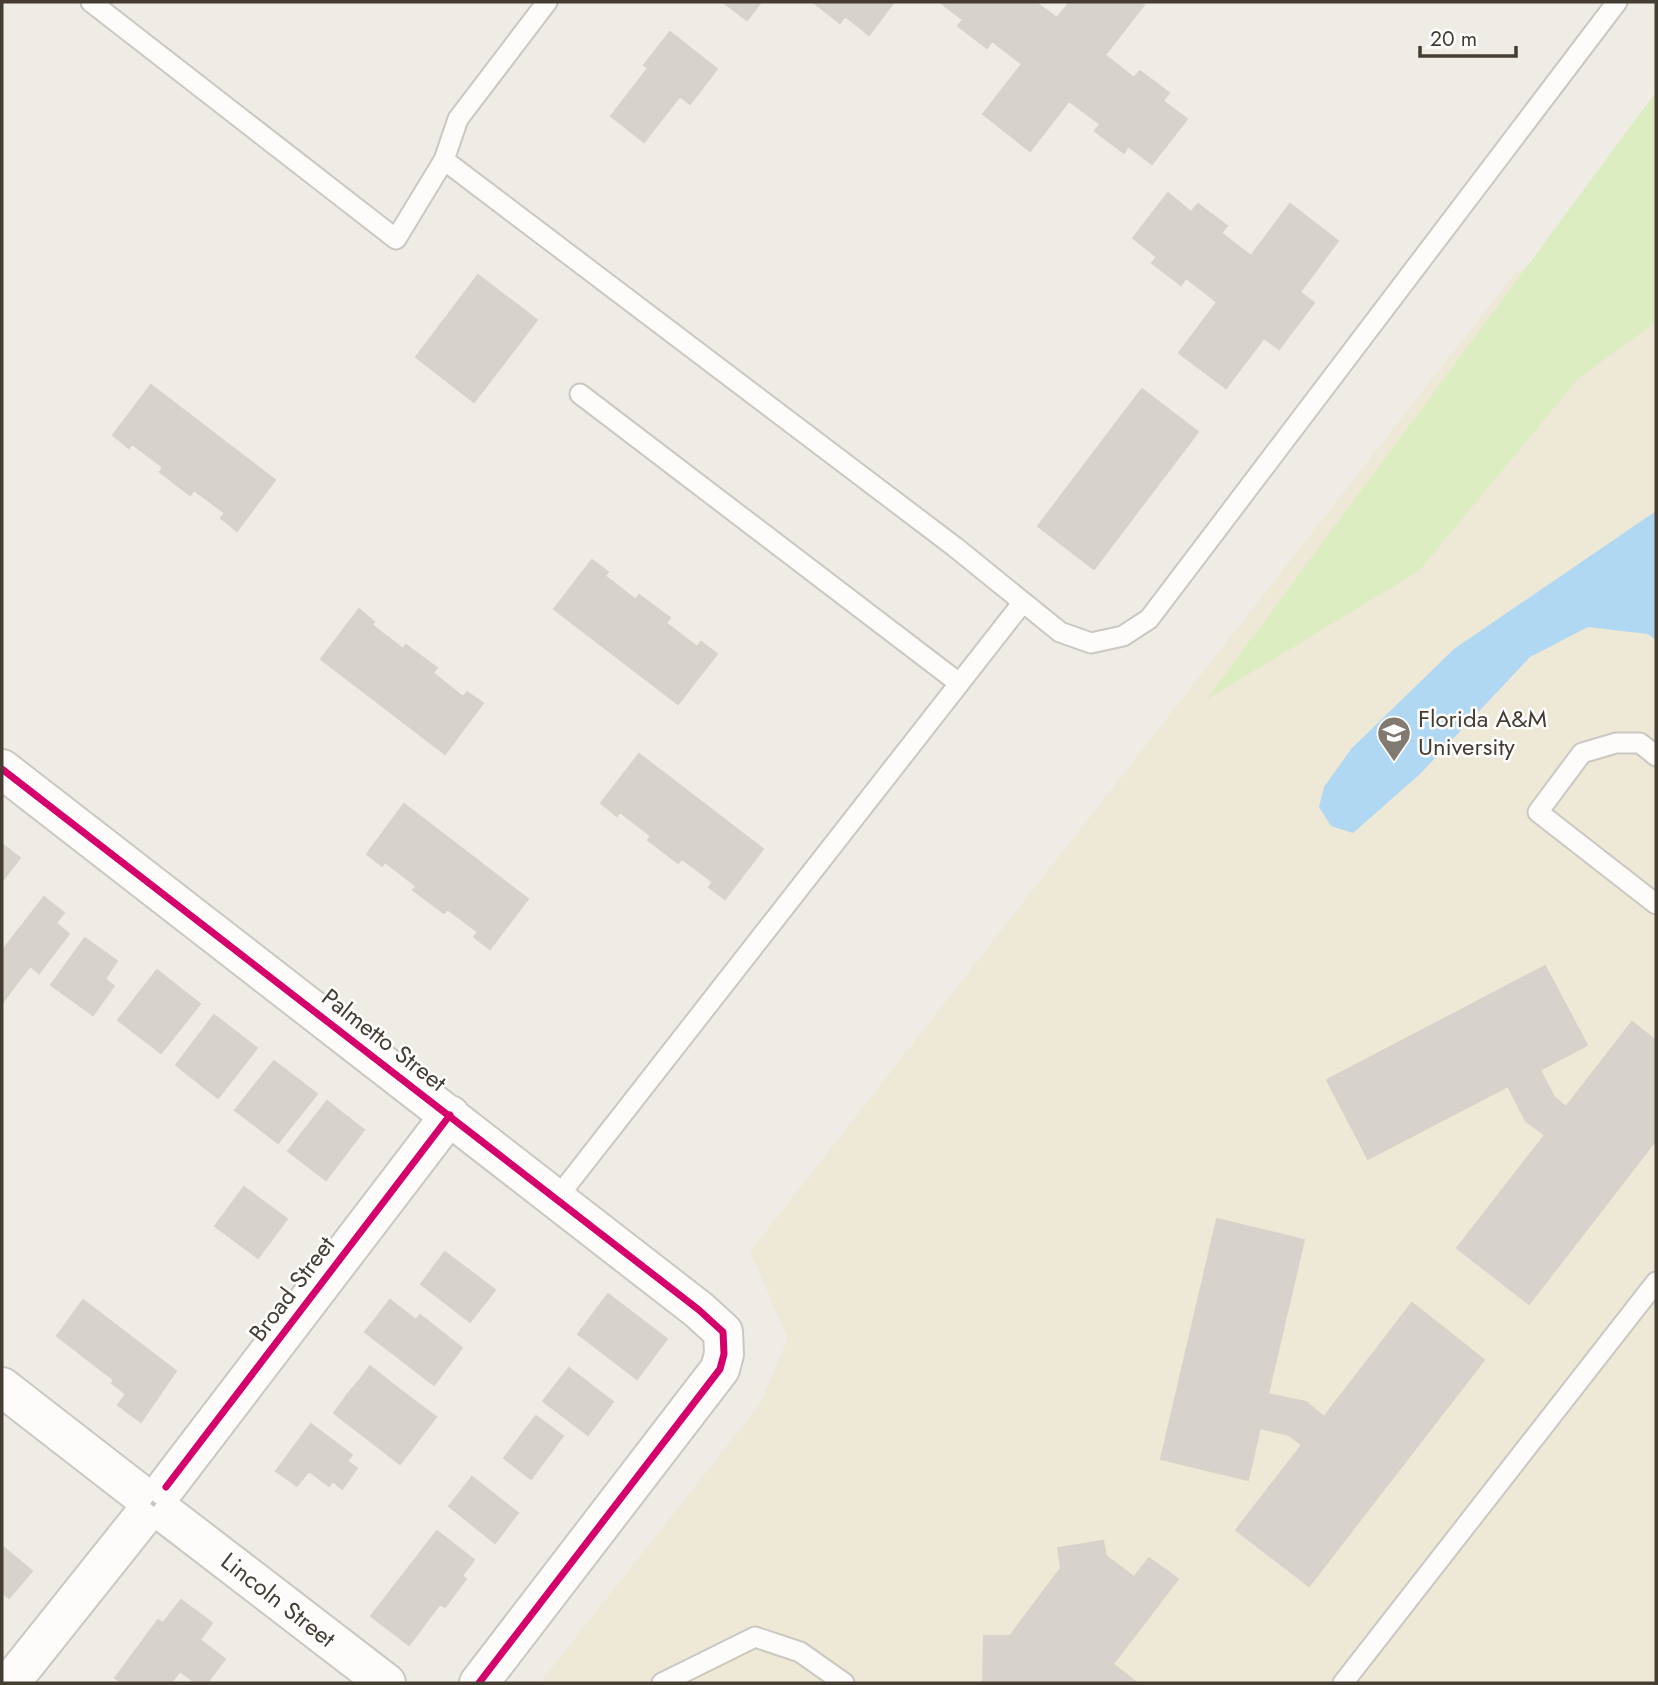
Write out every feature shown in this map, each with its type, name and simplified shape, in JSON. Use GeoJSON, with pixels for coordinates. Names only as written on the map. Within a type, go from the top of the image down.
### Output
{"type":"FeatureCollection","features":[{"type":"Feature","properties":{"kind":"street","name":"Palmetto Street"},"geometry":{"type":"LineString","coordinates":[[2,769],[557,1198],[723,1332],[724,1354],[720,1369],[479,1683]]}},
{"type":"Feature","properties":{"kind":"street","name":"Broad Street"},"geometry":{"type":"LineString","coordinates":[[10,1683],[153,1504],[450,1115]]}},
{"type":"Feature","properties":{"kind":"street","name":"Lincoln Street"},"geometry":{"type":"LineString","coordinates":[[2,1387],[386,1683]]}},
{"type":"Feature","properties":{"kind":"lane"},"geometry":{"type":"LineString","coordinates":[[91,2],[396,239],[444,160],[457,119],[547,2]]}},
{"type":"Feature","properties":{"kind":"lane"},"geometry":{"type":"LineString","coordinates":[[444,160],[1059,632],[1091,643],[1123,636],[1149,619],[1617,2]]}},
{"type":"Feature","properties":{"kind":"lane"},"geometry":{"type":"LineString","coordinates":[[580,394],[959,683]]}},
{"type":"Feature","properties":{"kind":"lane"},"geometry":{"type":"LineString","coordinates":[[557,1198],[1023,602]]}},
{"type":"Feature","properties":{"kind":"lane"},"geometry":{"type":"LineString","coordinates":[[1656,755],[1640,743],[1616,743],[1582,753],[1538,812],[1656,904]]}},
{"type":"Feature","properties":{"kind":"lane"},"geometry":{"type":"LineString","coordinates":[[1343,1683],[1656,1282]]}},
{"type":"Feature","properties":{"kind":"lane"},"geometry":{"type":"LineString","coordinates":[[662,1683],[755,1637],[800,1652],[844,1683]]}},
{"type":"Feature","properties":{"kind":"shaded area","name":"Florida A&M University"},"geometry":{"type":"Polygon","coordinates":[[[1656,199],[1656,1683],[540,1683],[760,1404],[788,1338],[750,1252],[1515,273],[1656,199]]]}},
{"type":"Feature","properties":{"kind":"green space"},"geometry":{"type":"Polygon","coordinates":[[[1656,92],[1656,322],[1578,379],[1419,571],[1206,700],[1656,92]]]}},
{"type":"Feature","properties":{"kind":"water"},"geometry":{"type":"Polygon","coordinates":[[[1656,511],[1656,640],[1648,634],[1588,627],[1530,657],[1420,774],[1353,833],[1331,826],[1319,807],[1324,787],[1352,748],[1454,649],[1656,511]]]}},
{"type":"Feature","properties":{"kind":"building"},"geometry":{"type":"Polygon","coordinates":[[[723,2],[761,2],[747,20],[723,2]]]}},
{"type":"Feature","properties":{"kind":"building"},"geometry":{"type":"Polygon","coordinates":[[[813,2],[894,2],[869,35],[845,16],[840,23],[813,2]]]}},
{"type":"Feature","properties":{"kind":"building"},"geometry":{"type":"Polygon","coordinates":[[[940,2],[1035,2],[1057,18],[1070,2],[1140,2],[1144,5],[1105,55],[1134,78],[1140,71],[1169,93],[1163,101],[1187,119],[1152,164],[1128,146],[1124,153],[1095,131],[1100,124],[1069,101],[1030,151],[983,114],[1022,64],[992,41],[987,48],[958,26],[963,20],[940,2]]]}},
{"type":"Feature","properties":{"kind":"building"},"geometry":{"type":"Polygon","coordinates":[[[670,32],[717,69],[690,104],[680,96],[644,142],[611,116],[648,68],[644,65],[670,32]]]}},
{"type":"Feature","properties":{"kind":"building"},"geometry":{"type":"Polygon","coordinates":[[[1168,193],[1191,212],[1198,204],[1227,226],[1221,233],[1251,256],[1290,204],[1338,241],[1300,292],[1314,303],[1279,349],[1264,338],[1226,388],[1179,353],[1217,302],[1186,278],[1181,285],[1152,263],[1157,257],[1133,238],[1168,193]]]}},
{"type":"Feature","properties":{"kind":"building"},"geometry":{"type":"Polygon","coordinates":[[[478,275],[537,320],[474,402],[416,357],[478,275]]]}},
{"type":"Feature","properties":{"kind":"building"},"geometry":{"type":"Polygon","coordinates":[[[151,385],[275,480],[237,531],[221,518],[225,513],[194,490],[190,495],[160,472],[163,467],[132,444],[129,448],[113,435],[151,385]]]}},
{"type":"Feature","properties":{"kind":"building"},"geometry":{"type":"Polygon","coordinates":[[[1142,389],[1198,432],[1094,569],[1038,526],[1142,389]]]}},
{"type":"Feature","properties":{"kind":"building"},"geometry":{"type":"Polygon","coordinates":[[[592,560],[608,572],[605,576],[636,600],[639,595],[670,618],[666,623],[697,647],[701,642],[717,654],[678,704],[554,609],[592,560]]]}},
{"type":"Feature","properties":{"kind":"building"},"geometry":{"type":"Polygon","coordinates":[[[359,609],[374,622],[372,625],[403,649],[406,645],[437,668],[433,673],[463,697],[467,692],[483,703],[445,754],[321,659],[359,609]]]}},
{"type":"Feature","properties":{"kind":"building"},"geometry":{"type":"Polygon","coordinates":[[[639,754],[763,849],[725,899],[709,887],[713,882],[682,859],[678,863],[648,840],[651,836],[620,812],[617,816],[601,803],[639,754]]]}},
{"type":"Feature","properties":{"kind":"building"},"geometry":{"type":"Polygon","coordinates":[[[404,804],[528,899],[490,949],[474,937],[478,932],[447,909],[444,913],[413,890],[416,886],[385,862],[382,866],[367,854],[404,804]]]}},
{"type":"Feature","properties":{"kind":"building"},"geometry":{"type":"Polygon","coordinates":[[[2,844],[20,858],[2,881],[2,844]]]}},
{"type":"Feature","properties":{"kind":"building"},"geometry":{"type":"Polygon","coordinates":[[[44,897],[64,913],[56,923],[69,934],[39,973],[30,966],[2,1003],[2,951],[44,897]]]}},
{"type":"Feature","properties":{"kind":"building"},"geometry":{"type":"Polygon","coordinates":[[[85,938],[117,961],[105,979],[114,986],[93,1015],[51,985],[85,938]]]}},
{"type":"Feature","properties":{"kind":"building"},"geometry":{"type":"Polygon","coordinates":[[[1545,966],[1587,1045],[1540,1070],[1554,1097],[1566,1107],[1632,1022],[1656,1041],[1656,1140],[1529,1304],[1457,1248],[1545,1135],[1526,1121],[1508,1086],[1368,1159],[1327,1080],[1545,966]]]}},
{"type":"Feature","properties":{"kind":"building"},"geometry":{"type":"Polygon","coordinates":[[[157,970],[200,1004],[161,1053],[118,1020],[157,970]]]}},
{"type":"Feature","properties":{"kind":"building"},"geometry":{"type":"Polygon","coordinates":[[[214,1015],[257,1048],[218,1098],[176,1065],[214,1015]]]}},
{"type":"Feature","properties":{"kind":"building"},"geometry":{"type":"Polygon","coordinates":[[[274,1061],[317,1094],[278,1143],[235,1110],[274,1061]]]}},
{"type":"Feature","properties":{"kind":"building"},"geometry":{"type":"Polygon","coordinates":[[[327,1101],[364,1130],[326,1180],[288,1151],[327,1101]]]}},
{"type":"Feature","properties":{"kind":"building"},"geometry":{"type":"Polygon","coordinates":[[[244,1187],[287,1219],[258,1258],[215,1226],[244,1187]]]}},
{"type":"Feature","properties":{"kind":"building"},"geometry":{"type":"Polygon","coordinates":[[[1217,1219],[1304,1240],[1268,1394],[1306,1402],[1324,1417],[1412,1303],[1484,1360],[1309,1586],[1236,1530],[1302,1445],[1289,1435],[1260,1428],[1248,1480],[1161,1459],[1217,1219]]]}},
{"type":"Feature","properties":{"kind":"building"},"geometry":{"type":"Polygon","coordinates":[[[445,1252],[495,1290],[470,1322],[421,1284],[445,1252]]]}},
{"type":"Feature","properties":{"kind":"building"},"geometry":{"type":"Polygon","coordinates":[[[608,1294],[667,1339],[637,1379],[578,1334],[608,1294]]]}},
{"type":"Feature","properties":{"kind":"building"},"geometry":{"type":"Polygon","coordinates":[[[83,1300],[176,1371],[141,1422],[118,1405],[126,1394],[112,1383],[114,1380],[57,1336],[83,1300]]]}},
{"type":"Feature","properties":{"kind":"building"},"geometry":{"type":"Polygon","coordinates":[[[390,1300],[416,1320],[420,1315],[462,1348],[434,1385],[365,1332],[390,1300]]]}},
{"type":"Feature","properties":{"kind":"building"},"geometry":{"type":"Polygon","coordinates":[[[370,1366],[400,1390],[390,1403],[360,1380],[370,1366]]]}},
{"type":"Feature","properties":{"kind":"building"},"geometry":{"type":"Polygon","coordinates":[[[569,1368],[613,1402],[588,1435],[543,1401],[569,1368]]]}},
{"type":"Feature","properties":{"kind":"building"},"geometry":{"type":"Polygon","coordinates":[[[360,1380],[365,1384],[353,1400],[347,1395],[360,1380]]]}},
{"type":"Feature","properties":{"kind":"building"},"geometry":{"type":"Polygon","coordinates":[[[365,1384],[390,1403],[400,1390],[436,1417],[400,1464],[334,1413],[347,1395],[353,1400],[365,1384]]]}},
{"type":"Feature","properties":{"kind":"building"},"geometry":{"type":"Polygon","coordinates":[[[536,1416],[563,1436],[531,1479],[504,1458],[536,1416]]]}},
{"type":"Feature","properties":{"kind":"building"},"geometry":{"type":"Polygon","coordinates":[[[311,1424],[352,1455],[347,1461],[357,1468],[342,1489],[333,1481],[329,1486],[309,1471],[297,1486],[276,1471],[311,1424]]]}},
{"type":"Feature","properties":{"kind":"building"},"geometry":{"type":"Polygon","coordinates":[[[472,1477],[518,1513],[495,1543],[449,1506],[472,1477]]]}},
{"type":"Feature","properties":{"kind":"building"},"geometry":{"type":"Polygon","coordinates":[[[437,1531],[474,1560],[462,1576],[466,1579],[445,1607],[440,1604],[409,1645],[371,1616],[437,1531]]]}},
{"type":"Feature","properties":{"kind":"building"},"geometry":{"type":"Polygon","coordinates":[[[1103,1541],[1106,1556],[1134,1577],[1149,1558],[1178,1579],[1113,1664],[1137,1683],[983,1683],[984,1636],[1010,1636],[1061,1568],[1058,1548],[1103,1541]]]}},
{"type":"Feature","properties":{"kind":"building"},"geometry":{"type":"Polygon","coordinates":[[[2,1546],[32,1571],[9,1598],[2,1593],[2,1546]]]}},
{"type":"Feature","properties":{"kind":"building"},"geometry":{"type":"Polygon","coordinates":[[[181,1600],[212,1623],[200,1640],[225,1659],[207,1683],[196,1683],[180,1671],[171,1683],[122,1683],[115,1678],[158,1620],[163,1623],[181,1600]]]}},
{"type":"Feature","properties":{"kind":"cycle path"},"geometry":{"type":"LineString","coordinates":[[2,769],[699,1310],[723,1332],[724,1354],[720,1369],[479,1683]]}},
{"type":"Feature","properties":{"kind":"cycle path"},"geometry":{"type":"LineString","coordinates":[[166,1487],[450,1115]]}},
{"type":"Feature","properties":{"kind":"place","name":"Florida A&M University"},"geometry":{"type":"Point","coordinates":[1394,763]}}]}
